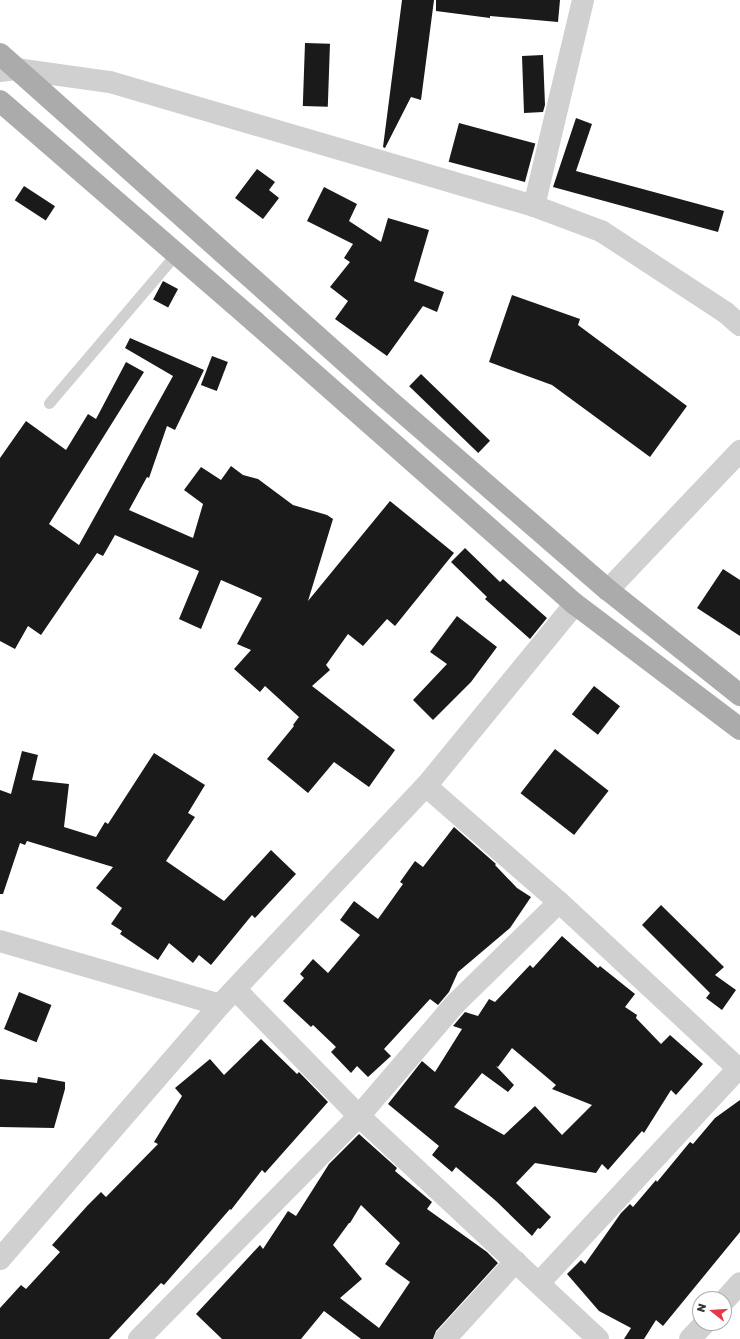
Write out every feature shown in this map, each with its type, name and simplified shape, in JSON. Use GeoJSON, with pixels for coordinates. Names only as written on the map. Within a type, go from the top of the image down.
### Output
{"type":"FeatureCollection","features":[{"type":"Feature","properties":{"kind":"main road"},"geometry":{"type":"LineString","coordinates":[[0,54],[8,70],[385,397],[608,590],[740,695]]}},
{"type":"Feature","properties":{"kind":"main road"},"geometry":{"type":"LineString","coordinates":[[0,101],[575,604],[740,729]]}},
{"type":"Feature","properties":{"kind":"street"},"geometry":{"type":"LineString","coordinates":[[534,206],[583,0]]}},
{"type":"Feature","properties":{"kind":"street"},"geometry":{"type":"LineString","coordinates":[[8,70],[110,82],[534,206],[601,231],[725,312],[740,325]]}},
{"type":"Feature","properties":{"kind":"street"},"geometry":{"type":"LineString","coordinates":[[608,590],[740,451]]}},
{"type":"Feature","properties":{"kind":"street"},"geometry":{"type":"LineString","coordinates":[[0,1259],[235,989],[426,786],[575,604]]}},
{"type":"Feature","properties":{"kind":"street"},"geometry":{"type":"LineString","coordinates":[[426,786],[559,902],[739,1070],[539,1283]]}},
{"type":"Feature","properties":{"kind":"street"},"geometry":{"type":"LineString","coordinates":[[139,1339],[359,1116],[456,1003],[559,902]]}},
{"type":"Feature","properties":{"kind":"street"},"geometry":{"type":"LineString","coordinates":[[0,941],[220,1006]]}},
{"type":"Feature","properties":{"kind":"street"},"geometry":{"type":"LineString","coordinates":[[235,989],[359,1116],[598,1339]]}},
{"type":"Feature","properties":{"kind":"street"},"geometry":{"type":"LineString","coordinates":[[445,1339],[516,1261]]}},
{"type":"Feature","properties":{"kind":"street"},"geometry":{"type":"LineString","coordinates":[[732,1292],[740,1283]]}},
{"type":"Feature","properties":{"kind":"street"},"geometry":{"type":"LineString","coordinates":[[690,1339],[698,1331]]}},
{"type":"Feature","properties":{"kind":"lane"},"geometry":{"type":"LineString","coordinates":[[48,403],[176,254]]}},
{"type":"Feature","properties":{"kind":"building"},"geometry":{"type":"Polygon","coordinates":[[[402,0],[434,0],[421,100],[411,97],[385,148],[383,147],[402,0]]]}},
{"type":"Feature","properties":{"kind":"building"},"geometry":{"type":"Polygon","coordinates":[[[436,0],[560,0],[558,22],[490,16],[490,18],[436,11],[436,0]]]}},
{"type":"Feature","properties":{"kind":"building"},"geometry":{"type":"Polygon","coordinates":[[[305,43],[330,44],[328,107],[303,106],[305,43]]]}},
{"type":"Feature","properties":{"kind":"building"},"geometry":{"type":"Polygon","coordinates":[[[543,55],[545,105],[543,112],[524,113],[522,56],[543,55]]]}},
{"type":"Feature","properties":{"kind":"building"},"geometry":{"type":"Polygon","coordinates":[[[576,118],[592,124],[576,171],[724,211],[718,232],[553,187],[576,118]]]}},
{"type":"Feature","properties":{"kind":"building"},"geometry":{"type":"Polygon","coordinates":[[[459,123],[535,143],[525,182],[449,162],[459,123]]]}},
{"type":"Feature","properties":{"kind":"building"},"geometry":{"type":"Polygon","coordinates":[[[257,169],[275,182],[269,190],[279,198],[263,219],[235,198],[257,169]]]}},
{"type":"Feature","properties":{"kind":"building"},"geometry":{"type":"Polygon","coordinates":[[[24,186],[55,206],[46,220],[15,200],[24,186]]]}},
{"type":"Feature","properties":{"kind":"building"},"geometry":{"type":"Polygon","coordinates":[[[324,187],[357,204],[349,221],[381,242],[388,218],[429,230],[414,281],[444,292],[437,312],[423,306],[387,356],[335,319],[348,301],[330,287],[350,262],[344,258],[353,244],[307,221],[324,187]]]}},
{"type":"Feature","properties":{"kind":"building"},"geometry":{"type":"Polygon","coordinates":[[[163,281],[178,289],[168,308],[153,300],[163,281]]]}},
{"type":"Feature","properties":{"kind":"building"},"geometry":{"type":"Polygon","coordinates":[[[512,295],[580,319],[578,325],[687,406],[650,457],[552,385],[489,362],[512,295]]]}},
{"type":"Feature","properties":{"kind":"building"},"geometry":{"type":"Polygon","coordinates":[[[130,338],[204,370],[175,430],[167,426],[149,478],[147,477],[129,510],[193,538],[203,504],[184,490],[201,467],[221,480],[231,466],[243,475],[258,479],[293,505],[327,515],[333,519],[308,601],[390,501],[454,553],[395,626],[387,619],[363,646],[348,634],[326,665],[330,670],[312,686],[395,750],[369,787],[334,762],[308,793],[267,759],[294,726],[293,725],[299,717],[265,686],[260,692],[234,669],[251,650],[237,644],[262,598],[221,580],[201,629],[179,619],[199,571],[115,535],[103,556],[97,553],[41,635],[28,626],[15,649],[0,641],[0,458],[26,421],[66,450],[88,414],[96,419],[126,362],[144,372],[49,524],[79,545],[173,376],[125,348],[130,338]]]}},
{"type":"Feature","properties":{"kind":"building"},"geometry":{"type":"Polygon","coordinates":[[[212,356],[228,362],[217,391],[201,385],[212,356]]]}},
{"type":"Feature","properties":{"kind":"building"},"geometry":{"type":"Polygon","coordinates":[[[421,374],[490,441],[478,453],[409,386],[421,374]]]}},
{"type":"Feature","properties":{"kind":"building"},"geometry":{"type":"Polygon","coordinates":[[[465,548],[500,582],[503,579],[547,618],[530,639],[485,599],[487,597],[451,562],[465,548]]]}},
{"type":"Feature","properties":{"kind":"building"},"geometry":{"type":"Polygon","coordinates":[[[723,569],[740,580],[740,636],[697,608],[723,569]]]}},
{"type":"Feature","properties":{"kind":"building"},"geometry":{"type":"Polygon","coordinates":[[[457,616],[497,647],[471,682],[433,720],[413,700],[447,664],[430,652],[457,616]]]}},
{"type":"Feature","properties":{"kind":"building"},"geometry":{"type":"Polygon","coordinates":[[[594,686],[620,706],[598,735],[572,714],[594,686]]]}},
{"type":"Feature","properties":{"kind":"building"},"geometry":{"type":"Polygon","coordinates":[[[555,749],[609,791],[574,835],[521,793],[555,749]]]}},
{"type":"Feature","properties":{"kind":"building"},"geometry":{"type":"Polygon","coordinates":[[[22,751],[38,755],[32,780],[69,784],[64,827],[96,837],[105,822],[108,824],[154,753],[205,785],[188,813],[195,817],[166,861],[224,901],[271,850],[296,874],[255,918],[252,915],[211,965],[199,955],[193,963],[169,943],[158,960],[120,934],[122,931],[111,924],[122,908],[96,888],[113,867],[27,841],[25,845],[20,843],[3,894],[0,894],[0,790],[11,794],[22,751]]]}},
{"type":"Feature","properties":{"kind":"building"},"geometry":{"type":"Polygon","coordinates":[[[454,827],[496,864],[495,865],[517,888],[531,897],[510,928],[458,972],[449,992],[438,1005],[430,999],[384,1049],[391,1056],[368,1077],[357,1066],[351,1073],[331,1052],[336,1047],[313,1025],[311,1027],[283,1001],[304,978],[300,974],[313,959],[328,973],[360,935],[340,920],[354,901],[378,919],[403,884],[400,882],[415,861],[423,867],[454,827]]]}},
{"type":"Feature","properties":{"kind":"building"},"geometry":{"type":"Polygon","coordinates":[[[661,905],[724,967],[715,975],[736,990],[722,1010],[706,998],[710,993],[642,925],[661,905]]]}},
{"type":"Feature","properties":{"kind":"building"},"geometry":{"type":"Polygon","coordinates":[[[562,936],[598,968],[600,966],[635,994],[625,1007],[637,1015],[636,1018],[661,1044],[670,1035],[703,1064],[676,1095],[671,1090],[644,1133],[642,1131],[608,1170],[602,1164],[596,1173],[535,1163],[516,1183],[551,1217],[540,1229],[538,1228],[532,1236],[496,1201],[456,1167],[452,1172],[432,1155],[439,1146],[388,1104],[422,1061],[435,1072],[462,1029],[453,1026],[465,1012],[478,1016],[489,999],[495,1002],[530,965],[533,968],[562,936]],[[512,1048],[498,1067],[496,1066],[514,1085],[508,1092],[482,1073],[454,1107],[504,1135],[535,1106],[562,1135],[592,1105],[552,1089],[556,1085],[512,1048]]]}},
{"type":"Feature","properties":{"kind":"building"},"geometry":{"type":"Polygon","coordinates":[[[19,992],[51,1005],[36,1042],[4,1029],[19,992]]]}},
{"type":"Feature","properties":{"kind":"building"},"geometry":{"type":"Polygon","coordinates":[[[261,1039],[297,1074],[299,1072],[328,1102],[265,1173],[262,1170],[231,1210],[230,1209],[164,1285],[161,1283],[109,1339],[0,1339],[0,1308],[21,1285],[26,1289],[60,1252],[52,1245],[88,1205],[101,1192],[106,1197],[158,1144],[154,1142],[182,1096],[175,1088],[210,1059],[224,1075],[261,1039]]]}},
{"type":"Feature","properties":{"kind":"building"},"geometry":{"type":"Polygon","coordinates":[[[38,1077],[65,1082],[65,1089],[54,1128],[0,1127],[0,1079],[37,1083],[38,1077]]]}},
{"type":"Feature","properties":{"kind":"building"},"geometry":{"type":"Polygon","coordinates":[[[740,1100],[740,1232],[663,1326],[656,1320],[644,1339],[624,1339],[631,1328],[599,1311],[567,1274],[581,1260],[585,1264],[621,1213],[630,1204],[633,1207],[656,1180],[657,1182],[690,1142],[693,1144],[715,1118],[740,1100]]]}},
{"type":"Feature","properties":{"kind":"building"},"geometry":{"type":"Polygon","coordinates":[[[359,1134],[397,1168],[395,1171],[432,1202],[427,1209],[487,1252],[498,1263],[436,1331],[433,1339],[361,1339],[324,1311],[301,1339],[222,1339],[196,1314],[260,1245],[263,1249],[288,1211],[296,1216],[329,1164],[359,1134]],[[361,1205],[350,1223],[333,1245],[362,1279],[340,1298],[379,1328],[410,1282],[385,1264],[400,1243],[361,1205]]]}}]}
